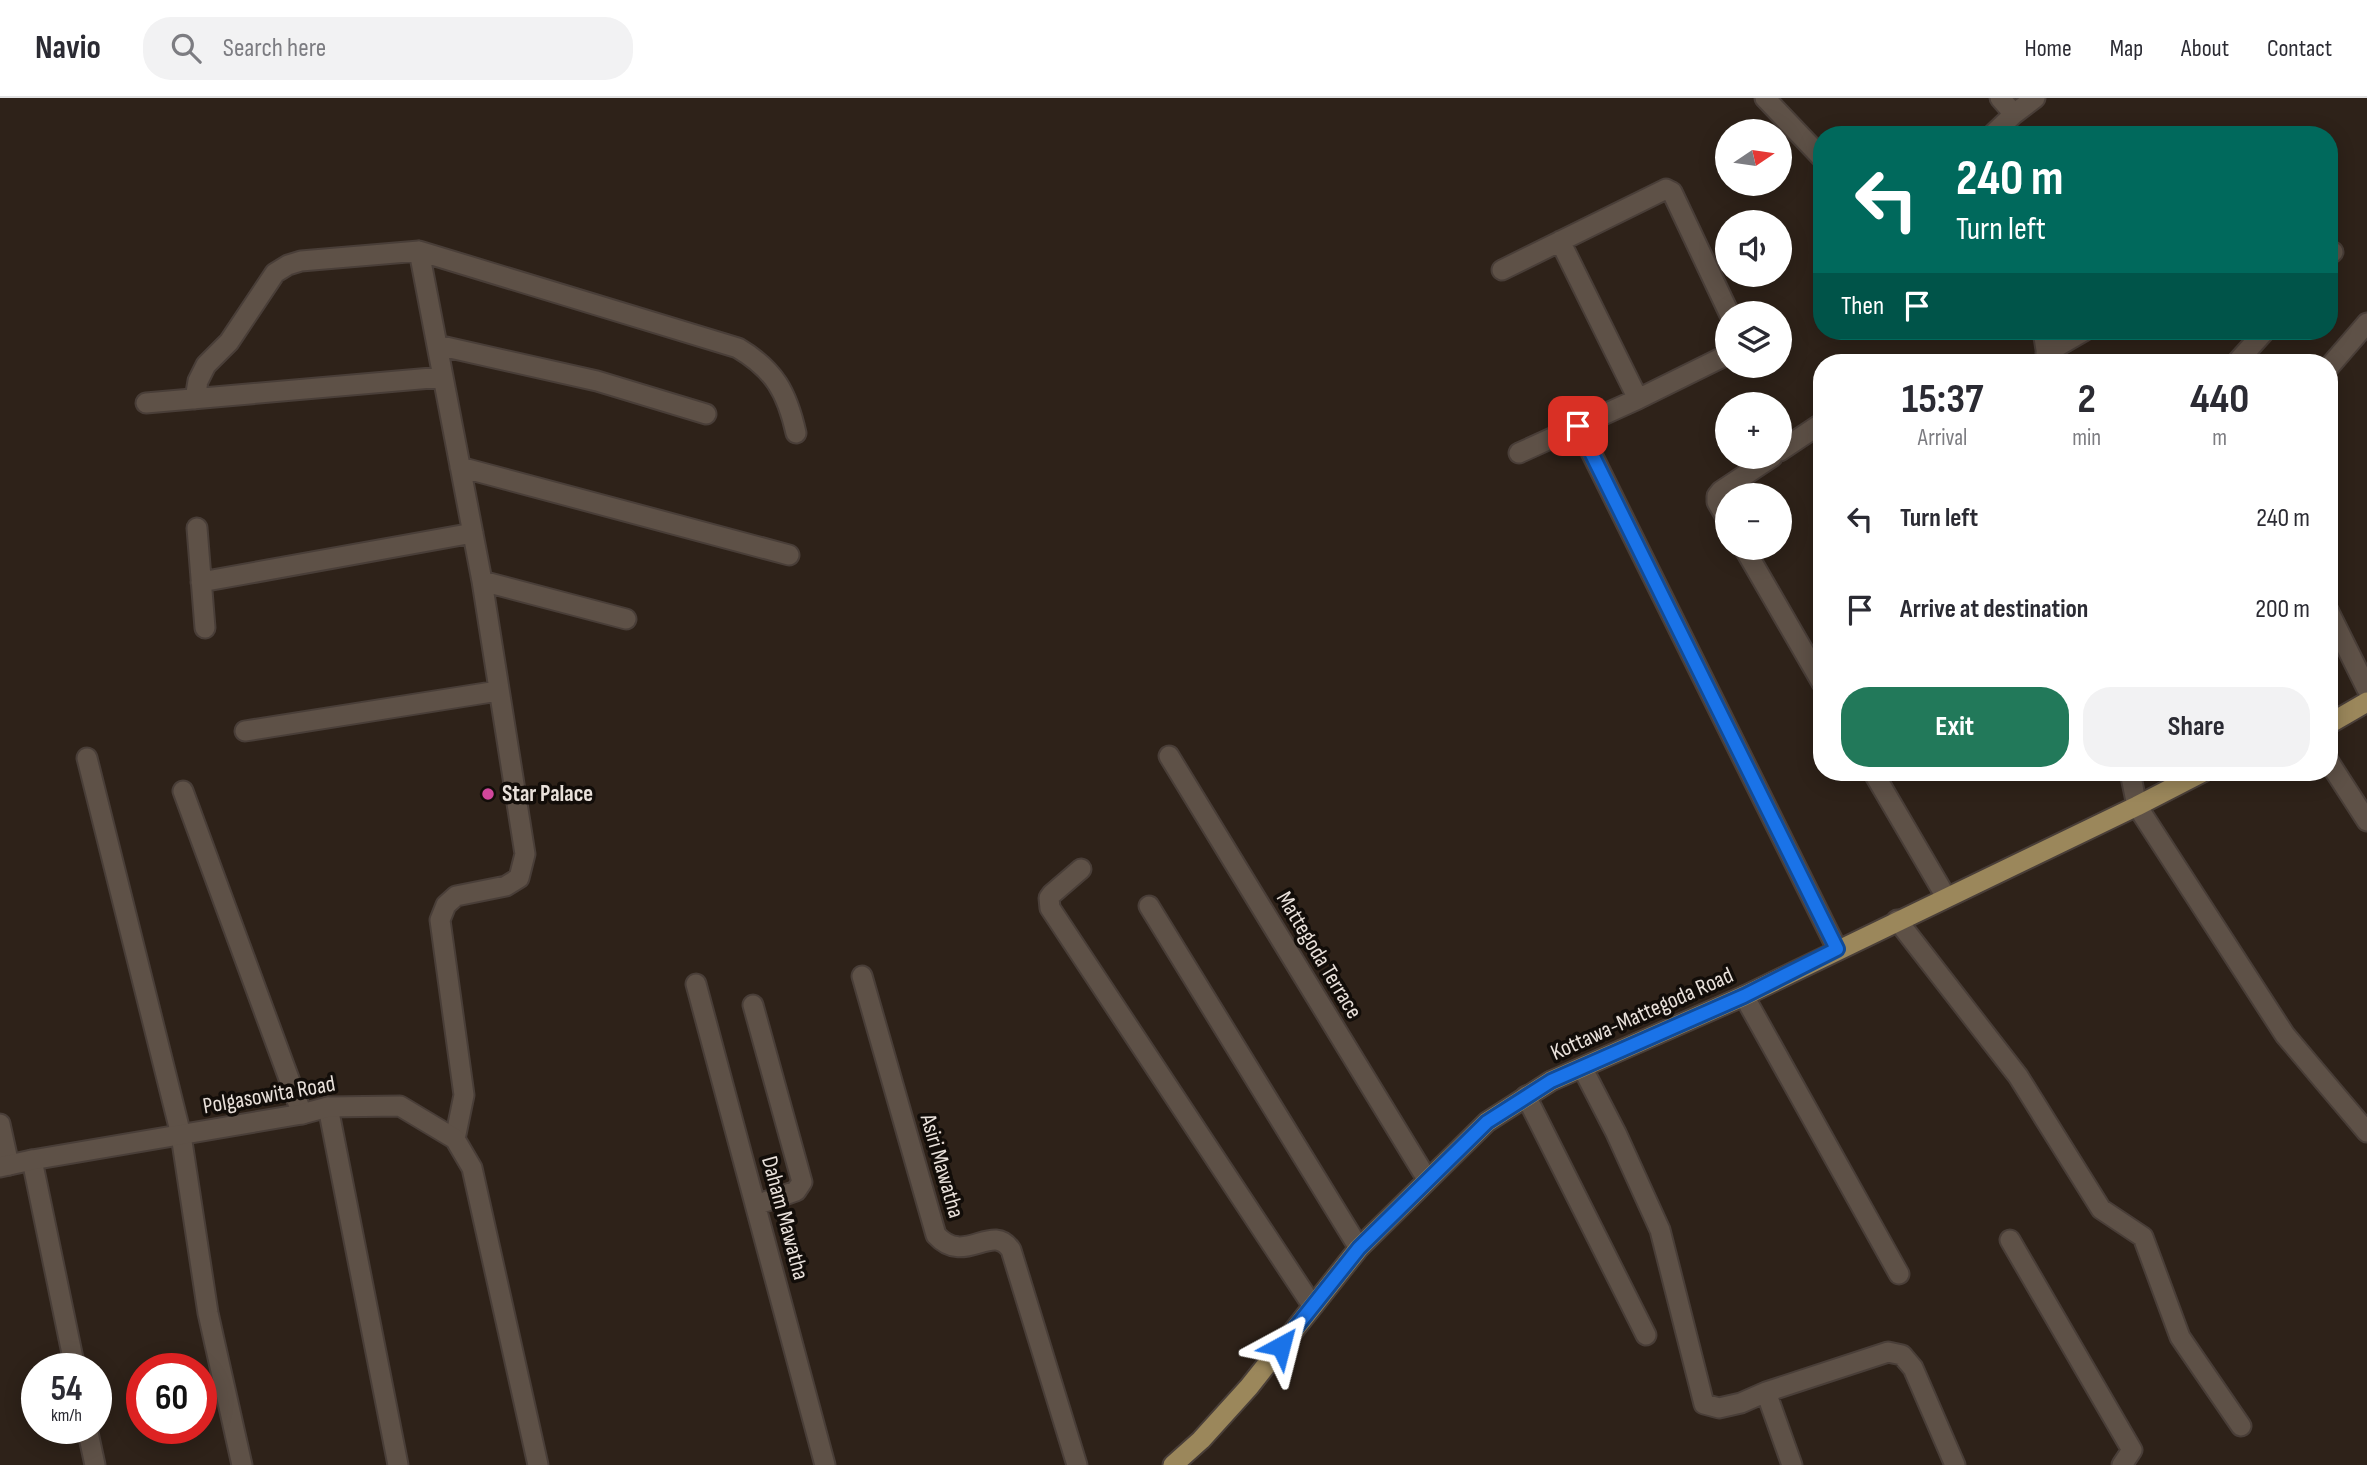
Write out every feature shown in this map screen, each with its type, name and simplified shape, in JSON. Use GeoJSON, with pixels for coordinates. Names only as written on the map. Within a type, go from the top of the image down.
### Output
{"type":"FeatureCollection","features":[{"type":"Feature","properties":{"kind":"main road"},"geometry":{"type":"LineString","coordinates":[[2338,719],[2366,703]]}},
{"type":"Feature","properties":{"kind":"main road","name":"Kottawa-Mattegoda Road"},"geometry":{"type":"LineString","coordinates":[[1173,1465],[1201,1440],[1249,1387],[1359,1248],[1487,1122],[1551,1081],[1744,996],[2186,781]]}},
{"type":"Feature","properties":{"kind":"street"},"geometry":{"type":"LineString","coordinates":[[1765,98],[1813,149]]}},
{"type":"Feature","properties":{"kind":"street"},"geometry":{"type":"LineString","coordinates":[[2000,98],[2014,114]]}},
{"type":"Feature","properties":{"kind":"street"},"geometry":{"type":"LineString","coordinates":[[2001,126],[2035,98]]}},
{"type":"Feature","properties":{"kind":"street"},"geometry":{"type":"LineString","coordinates":[[1502,270],[1666,189],[1672,192],[1723,301]]}},
{"type":"Feature","properties":{"kind":"street"},"geometry":{"type":"LineString","coordinates":[[1560,241],[1639,399]]}},
{"type":"Feature","properties":{"kind":"street"},"geometry":{"type":"LineString","coordinates":[[419,251],[482,581],[525,854],[519,878],[506,886],[456,896],[446,905],[440,920],[452,992],[464,1095],[454,1139]]}},
{"type":"Feature","properties":{"kind":"street"},"geometry":{"type":"LineString","coordinates":[[195,399],[198,381],[206,365],[229,342],[264,288],[281,269],[301,261],[419,251],[738,348],[753,357],[777,383],[790,403],[796,433]]}},
{"type":"Feature","properties":{"kind":"street"},"geometry":{"type":"LineString","coordinates":[[2338,357],[2367,323]]}},
{"type":"Feature","properties":{"kind":"street"},"geometry":{"type":"LineString","coordinates":[[2052,354],[2072,340]]}},
{"type":"Feature","properties":{"kind":"street"},"geometry":{"type":"LineString","coordinates":[[2244,354],[2256,340]]}},
{"type":"Feature","properties":{"kind":"street"},"geometry":{"type":"LineString","coordinates":[[437,345],[597,381],[705,414]]}},
{"type":"Feature","properties":{"kind":"street"},"geometry":{"type":"LineString","coordinates":[[1519,453],[1639,399],[1715,361]]}},
{"type":"Feature","properties":{"kind":"street"},"geometry":{"type":"LineString","coordinates":[[146,403],[443,377]]}},
{"type":"Feature","properties":{"kind":"street"},"geometry":{"type":"LineString","coordinates":[[1578,426],[1837,949]]}},
{"type":"Feature","properties":{"kind":"street"},"geometry":{"type":"LineString","coordinates":[[1792,443],[1813,429]]}},
{"type":"Feature","properties":{"kind":"street"},"geometry":{"type":"LineString","coordinates":[[460,467],[789,555]]}},
{"type":"Feature","properties":{"kind":"street"},"geometry":{"type":"LineString","coordinates":[[1733,483],[1754,469]]}},
{"type":"Feature","properties":{"kind":"street"},"geometry":{"type":"LineString","coordinates":[[197,528],[205,628]]}},
{"type":"Feature","properties":{"kind":"street"},"geometry":{"type":"LineString","coordinates":[[201,582],[473,533]]}},
{"type":"Feature","properties":{"kind":"street"},"geometry":{"type":"LineString","coordinates":[[1751,560],[1813,667]]}},
{"type":"Feature","properties":{"kind":"street"},"geometry":{"type":"LineString","coordinates":[[482,581],[626,619]]}},
{"type":"Feature","properties":{"kind":"street"},"geometry":{"type":"LineString","coordinates":[[2338,634],[2366,703]]}},
{"type":"Feature","properties":{"kind":"street"},"geometry":{"type":"LineString","coordinates":[[245,731],[498,691]]}},
{"type":"Feature","properties":{"kind":"street","name":"Mattegoda Terrace"},"geometry":{"type":"LineString","coordinates":[[1169,756],[1427,1179]]}},
{"type":"Feature","properties":{"kind":"street"},"geometry":{"type":"LineString","coordinates":[[87,758],[181,1135],[208,1313],[242,1465]]}},
{"type":"Feature","properties":{"kind":"street"},"geometry":{"type":"LineString","coordinates":[[2338,776],[2367,821]]}},
{"type":"Feature","properties":{"kind":"street"},"geometry":{"type":"LineString","coordinates":[[1878,781],[1945,897]]}},
{"type":"Feature","properties":{"kind":"street"},"geometry":{"type":"LineString","coordinates":[[2132,781],[2137,806],[2286,1035],[2367,1132]]}},
{"type":"Feature","properties":{"kind":"street"},"geometry":{"type":"LineString","coordinates":[[183,791],[302,1114]]}},
{"type":"Feature","properties":{"kind":"street"},"geometry":{"type":"LineString","coordinates":[[1081,869],[1052,894],[1049,898],[1050,908],[1312,1305]]}},
{"type":"Feature","properties":{"kind":"street"},"geometry":{"type":"LineString","coordinates":[[1149,906],[1359,1248]]}},
{"type":"Feature","properties":{"kind":"street"},"geometry":{"type":"LineString","coordinates":[[1897,920],[2018,1076],[2101,1209],[2143,1237],[2180,1337],[2241,1426]]}},
{"type":"Feature","properties":{"kind":"street","name":"Asiri Mawatha"},"geometry":{"type":"LineString","coordinates":[[862,976],[936,1235],[951,1247],[959,1248],[994,1240],[1006,1244],[1011,1251],[1077,1465]]}},
{"type":"Feature","properties":{"kind":"street","name":"Daham Mawatha"},"geometry":{"type":"LineString","coordinates":[[696,984],[825,1465]]}},
{"type":"Feature","properties":{"kind":"street"},"geometry":{"type":"LineString","coordinates":[[1744,996],[1899,1273]]}},
{"type":"Feature","properties":{"kind":"street"},"geometry":{"type":"LineString","coordinates":[[753,1005],[802,1182],[796,1191],[756,1205]]}},
{"type":"Feature","properties":{"kind":"street"},"geometry":{"type":"LineString","coordinates":[[1583,1069],[1616,1133],[1660,1230],[1704,1404],[1719,1408],[1741,1403],[1766,1392],[1888,1352],[1902,1355],[1913,1368],[1955,1465]]}},
{"type":"Feature","properties":{"kind":"street"},"geometry":{"type":"LineString","coordinates":[[1526,1096],[1646,1335]]}},
{"type":"Feature","properties":{"kind":"street","name":"Polgasowita Road"},"geometry":{"type":"LineString","coordinates":[[4,1166],[302,1114],[328,1107],[400,1106],[454,1139],[472,1168],[538,1465]]}},
{"type":"Feature","properties":{"kind":"street"},"geometry":{"type":"LineString","coordinates":[[328,1107],[398,1465]]}},
{"type":"Feature","properties":{"kind":"street"},"geometry":{"type":"LineString","coordinates":[[0,1124],[4,1166]]}},
{"type":"Feature","properties":{"kind":"street"},"geometry":{"type":"LineString","coordinates":[[32,1160],[72,1353]]}},
{"type":"Feature","properties":{"kind":"street"},"geometry":{"type":"LineString","coordinates":[[2010,1240],[2133,1450],[2122,1465]]}},
{"type":"Feature","properties":{"kind":"street"},"geometry":{"type":"LineString","coordinates":[[1766,1392],[1792,1465]]}},
{"type":"Feature","properties":{"kind":"street"},"geometry":{"type":"LineString","coordinates":[[90,1444],[95,1465]]}},
{"type":"Feature","properties":{"kind":"place","name":"Star Palace"},"geometry":{"type":"Point","coordinates":[488,794]}},
{"type":"Feature","properties":{"kind":"route"},"geometry":{"type":"LineString","coordinates":[[1281,1346],[1359,1248],[1487,1122],[1551,1081],[1744,996],[1837,949],[1578,426]]}}]}
